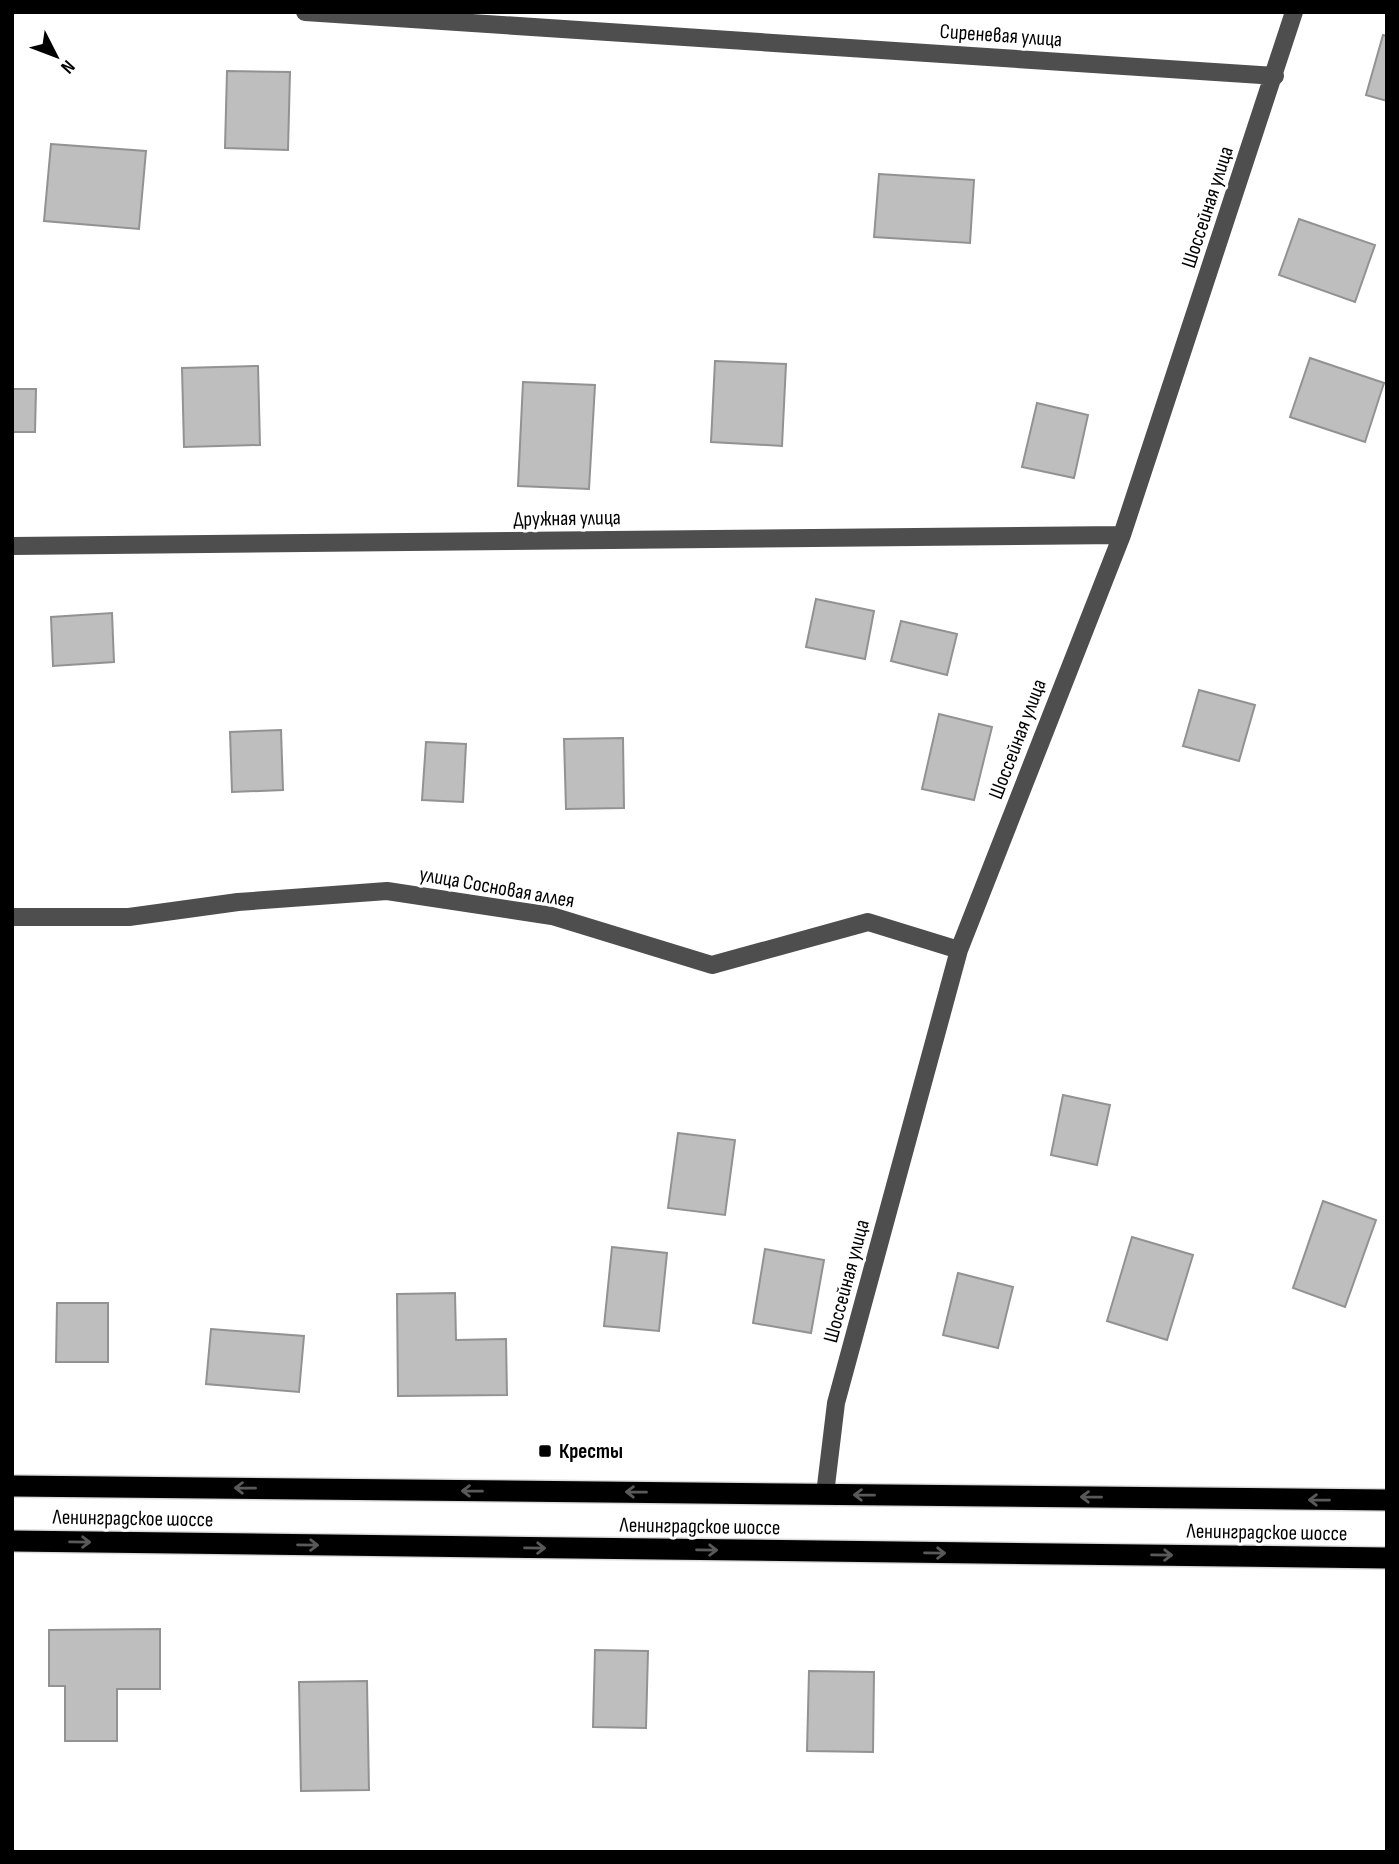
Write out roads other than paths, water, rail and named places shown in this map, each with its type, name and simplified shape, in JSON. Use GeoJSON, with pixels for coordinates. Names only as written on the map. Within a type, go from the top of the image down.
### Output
{"type":"FeatureCollection","features":[{"type":"Feature","properties":{"kind":"highway","name":"Ленинградское шоссе"},"geometry":{"type":"LineString","coordinates":[[12,1486],[1387,1500]]}},
{"type":"Feature","properties":{"kind":"highway","name":"Ленинградское шоссе"},"geometry":{"type":"LineString","coordinates":[[12,1541],[1387,1558]]}},
{"type":"Feature","properties":{"kind":"street","name":"Сиреневая улица"},"geometry":{"type":"LineString","coordinates":[[305,12],[1275,76]]}},
{"type":"Feature","properties":{"kind":"street","name":"Шоссейная улица"},"geometry":{"type":"LineString","coordinates":[[825,1494],[836,1403],[959,950],[1122,535],[1294,12]]}},
{"type":"Feature","properties":{"kind":"street","name":"Дружная улица"},"geometry":{"type":"LineString","coordinates":[[12,546],[1122,535]]}},
{"type":"Feature","properties":{"kind":"street","name":"улица Сосновая аллея"},"geometry":{"type":"LineString","coordinates":[[12,917],[129,917],[238,902],[387,891],[552,916],[712,965],[868,922],[959,950]]}},
{"type":"Feature","properties":{"kind":"place","name":"Кресты"},"geometry":{"type":"Point","coordinates":[545,1451]}}]}
